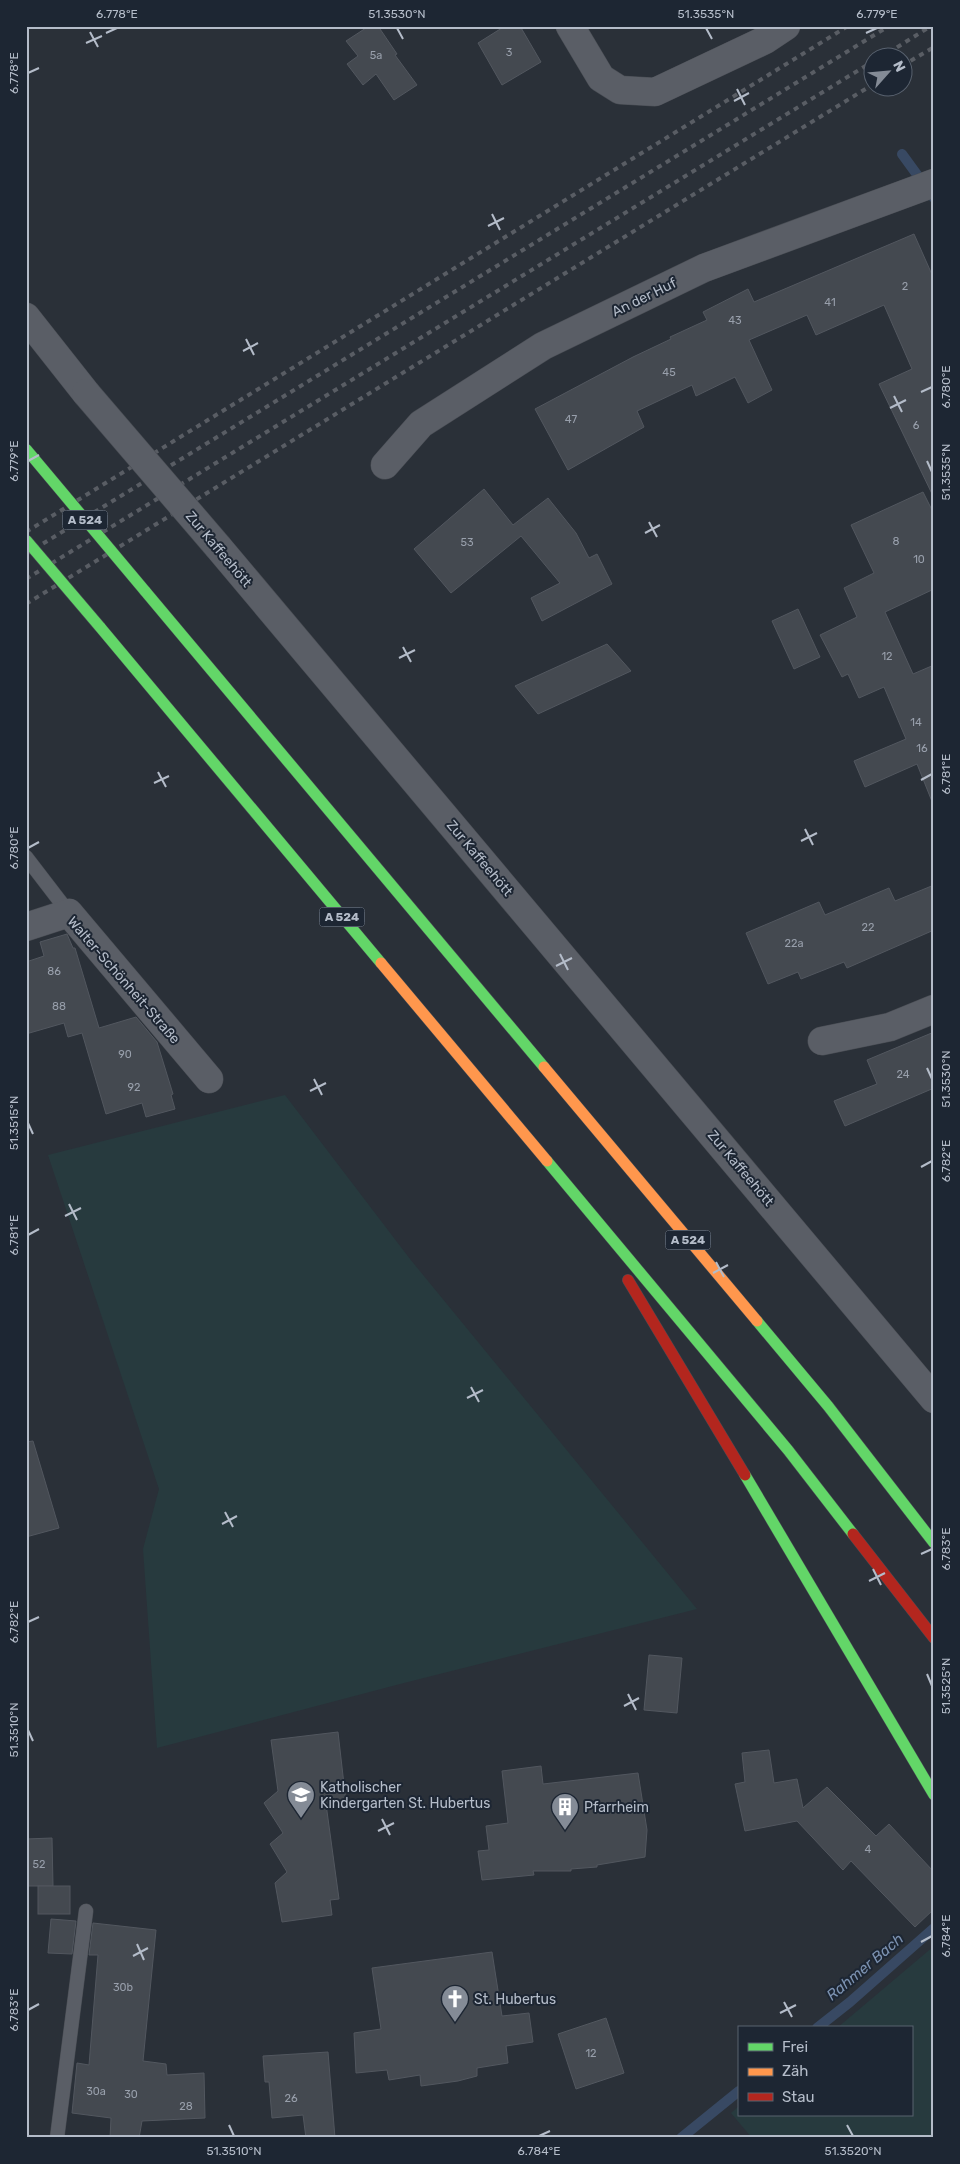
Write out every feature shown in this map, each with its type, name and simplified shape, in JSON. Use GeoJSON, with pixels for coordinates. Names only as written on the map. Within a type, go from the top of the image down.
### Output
{"type":"FeatureCollection","features":[{"type":"Feature","properties":{"kind":"highway","name":"A 524"},"geometry":{"type":"LineString","coordinates":[[26,449],[828,1406],[934,1543]]}},
{"type":"Feature","properties":{"kind":"highway","name":"A 524"},"geometry":{"type":"LineString","coordinates":[[26,540],[788,1450],[934,1638]]}},
{"type":"Feature","properties":{"kind":"highway"},"geometry":{"type":"LineString","coordinates":[[585,1208],[934,1795]]}},
{"type":"Feature","properties":{"kind":"street"},"geometry":{"type":"LineString","coordinates":[[570,26],[601,78],[620,90],[655,92],[765,40],[786,26]]}},
{"type":"Feature","properties":{"kind":"street","name":"An der Huf"},"geometry":{"type":"LineString","coordinates":[[385,465],[421,424],[543,346],[704,268],[934,183]]}},
{"type":"Feature","properties":{"kind":"street","name":"Zur Kaffeehött"},"geometry":{"type":"LineString","coordinates":[[26,317],[86,393],[219,548],[934,1399]]}},
{"type":"Feature","properties":{"kind":"street","name":"Walter-Schönheit-Straße"},"geometry":{"type":"LineString","coordinates":[[26,927],[69,913],[209,1079]]}},
{"type":"Feature","properties":{"kind":"street"},"geometry":{"type":"LineString","coordinates":[[822,1041],[890,1027],[934,1009]]}},
{"type":"Feature","properties":{"kind":"lane"},"geometry":{"type":"LineString","coordinates":[[26,857],[69,913]]}},
{"type":"Feature","properties":{"kind":"lane"},"geometry":{"type":"LineString","coordinates":[[57,2138],[86,1911]]}},
{"type":"Feature","properties":{"kind":"green space"},"geometry":{"type":"Polygon","coordinates":[[[285,1095],[410,1259],[697,1609],[157,1748],[143,1549],[159,1489],[48,1155],[285,1095]]]}},
{"type":"Feature","properties":{"kind":"green space"},"geometry":{"type":"Polygon","coordinates":[[[934,1946],[934,2138],[752,2138],[731,2113],[738,2107],[738,2116],[912,2116],[912,2026],[839,2026],[934,1946]]]}},
{"type":"Feature","properties":{"kind":"building"},"geometry":{"type":"Polygon","coordinates":[[[369,26],[378,26],[397,54],[395,55],[417,85],[394,100],[376,74],[363,85],[347,64],[358,56],[346,41],[369,26]]]}},
{"type":"Feature","properties":{"kind":"building"},"geometry":{"type":"Polygon","coordinates":[[[505,26],[520,26],[541,62],[502,85],[478,43],[505,26]]]}},
{"type":"Feature","properties":{"kind":"building"},"geometry":{"type":"Polygon","coordinates":[[[914,234],[934,279],[934,498],[879,384],[912,369],[884,305],[816,335],[807,315],[749,340],[772,390],[748,403],[735,377],[696,396],[692,385],[637,411],[644,427],[568,470],[535,409],[671,339],[670,337],[707,320],[703,312],[748,289],[754,302],[914,234]]]}},
{"type":"Feature","properties":{"kind":"building"},"geometry":{"type":"Polygon","coordinates":[[[484,489],[513,525],[548,498],[576,533],[589,558],[597,554],[612,584],[542,621],[531,598],[560,583],[521,536],[451,593],[414,549],[484,489]]]}},
{"type":"Feature","properties":{"kind":"building"},"geometry":{"type":"Polygon","coordinates":[[[923,492],[934,514],[934,589],[885,612],[913,674],[934,665],[933,804],[917,764],[865,787],[854,761],[906,739],[884,687],[859,698],[848,674],[842,677],[820,635],[857,617],[844,588],[874,573],[851,525],[923,492]]]}},
{"type":"Feature","properties":{"kind":"building"},"geometry":{"type":"Polygon","coordinates":[[[798,609],[820,657],[794,669],[772,621],[798,609]]]}},
{"type":"Feature","properties":{"kind":"building"},"geometry":{"type":"Polygon","coordinates":[[[607,644],[631,671],[538,714],[515,686],[607,644]]]}},
{"type":"Feature","properties":{"kind":"building"},"geometry":{"type":"Polygon","coordinates":[[[934,885],[934,930],[847,968],[844,962],[801,979],[798,972],[768,984],[746,933],[819,902],[825,915],[889,888],[895,901],[934,885]]]}},
{"type":"Feature","properties":{"kind":"building"},"geometry":{"type":"Polygon","coordinates":[[[67,934],[73,948],[75,948],[99,1028],[136,1017],[157,1042],[173,1094],[171,1095],[175,1109],[146,1117],[142,1103],[106,1114],[82,1033],[68,1037],[64,1023],[26,1034],[26,962],[44,956],[40,942],[67,934]]]}},
{"type":"Feature","properties":{"kind":"building"},"geometry":{"type":"Polygon","coordinates":[[[934,1032],[934,1088],[845,1126],[834,1101],[877,1084],[867,1060],[934,1032]]]}},
{"type":"Feature","properties":{"kind":"building"},"geometry":{"type":"Polygon","coordinates":[[[33,1441],[59,1528],[26,1537],[26,1442],[33,1441]]]}},
{"type":"Feature","properties":{"kind":"building"},"geometry":{"type":"Polygon","coordinates":[[[649,1655],[682,1658],[677,1713],[644,1710],[649,1655]]]}},
{"type":"Feature","properties":{"kind":"building","name":"Katholischer Kindergarten St. Hubertus"},"geometry":{"type":"Polygon","coordinates":[[[338,1732],[346,1802],[326,1804],[339,1899],[330,1900],[332,1915],[282,1922],[275,1883],[287,1872],[270,1844],[283,1833],[264,1803],[278,1791],[271,1740],[338,1732]]]}},
{"type":"Feature","properties":{"kind":"building"},"geometry":{"type":"Polygon","coordinates":[[[769,1750],[774,1783],[797,1779],[803,1808],[827,1787],[876,1836],[889,1824],[934,1872],[934,1909],[915,1927],[851,1861],[843,1870],[797,1821],[745,1831],[735,1784],[745,1782],[742,1753],[769,1750]]]}},
{"type":"Feature","properties":{"kind":"building","name":"Pfarrheim"},"geometry":{"type":"Polygon","coordinates":[[[541,1766],[543,1784],[638,1773],[647,1830],[645,1857],[597,1865],[597,1867],[571,1869],[571,1871],[533,1871],[534,1875],[482,1880],[478,1851],[489,1850],[486,1826],[508,1823],[502,1771],[541,1766]]]}},
{"type":"Feature","properties":{"kind":"building"},"geometry":{"type":"Polygon","coordinates":[[[52,1838],[53,1886],[26,1886],[26,1839],[52,1838]]]}},
{"type":"Feature","properties":{"kind":"building"},"geometry":{"type":"Polygon","coordinates":[[[38,1886],[70,1886],[70,1914],[38,1914],[38,1886]]]}},
{"type":"Feature","properties":{"kind":"building"},"geometry":{"type":"Polygon","coordinates":[[[51,1919],[76,1921],[72,1954],[48,1953],[51,1919]]]}},
{"type":"Feature","properties":{"kind":"building"},"geometry":{"type":"Polygon","coordinates":[[[93,1923],[156,1930],[143,2061],[166,2064],[167,2075],[204,2073],[205,2118],[142,2121],[139,2138],[110,2138],[111,2118],[72,2113],[77,2063],[89,2065],[98,1955],[89,1955],[93,1923]]]}},
{"type":"Feature","properties":{"kind":"building","name":"St. Hubertus"},"geometry":{"type":"Polygon","coordinates":[[[492,1952],[502,2016],[529,2013],[533,2042],[506,2046],[508,2063],[477,2068],[477,2076],[458,2081],[421,2086],[420,2075],[389,2080],[387,2070],[356,2073],[354,2033],[381,2029],[372,1968],[492,1952]]]}},
{"type":"Feature","properties":{"kind":"building"},"geometry":{"type":"Polygon","coordinates":[[[606,2018],[624,2073],[576,2089],[558,2034],[606,2018]]]}},
{"type":"Feature","properties":{"kind":"building"},"geometry":{"type":"Polygon","coordinates":[[[328,2052],[335,2138],[306,2138],[303,2115],[272,2118],[269,2082],[265,2082],[263,2056],[328,2052]]]}},
{"type":"Feature","properties":{"kind":"waterway","name":"Rahmer Bach"},"geometry":{"type":"LineString","coordinates":[[902,154],[934,198]]}},
{"type":"Feature","properties":{"kind":"waterway","name":"Rahmer Bach"},"geometry":{"type":"LineString","coordinates":[[820,2026],[850,2002],[934,1928]]}},
{"type":"Feature","properties":{"kind":"waterway","name":"Rahmer Bach"},"geometry":{"type":"LineString","coordinates":[[681,2138],[738,2092]]}},
{"type":"Feature","properties":{"kind":"railway"},"geometry":{"type":"LineString","coordinates":[[26,532],[848,26]]}},
{"type":"Feature","properties":{"kind":"railway"},"geometry":{"type":"LineString","coordinates":[[26,554],[889,26]]}},
{"type":"Feature","properties":{"kind":"railway"},"geometry":{"type":"LineString","coordinates":[[896,48],[931,26]]}},
{"type":"Feature","properties":{"kind":"railway"},"geometry":{"type":"LineString","coordinates":[[912,60],[934,47]]}},
{"type":"Feature","properties":{"kind":"railway"},"geometry":{"type":"LineString","coordinates":[[26,579],[862,68]]}},
{"type":"Feature","properties":{"kind":"railway"},"geometry":{"type":"LineString","coordinates":[[26,604],[862,91]]}},
{"type":"Feature","properties":{"kind":"traffic: fast"},"geometry":{"type":"LineString","coordinates":[[26,449],[145,591]]}},
{"type":"Feature","properties":{"kind":"traffic: fast"},"geometry":{"type":"LineString","coordinates":[[26,540],[100,627]]}},
{"type":"Feature","properties":{"kind":"traffic: fast"},"geometry":{"type":"LineString","coordinates":[[145,591],[544,1067]]}},
{"type":"Feature","properties":{"kind":"traffic: fast"},"geometry":{"type":"LineString","coordinates":[[100,627],[381,963]]}},
{"type":"Feature","properties":{"kind":"traffic: fast"},"geometry":{"type":"LineString","coordinates":[[547,1161],[788,1450],[853,1534]]}},
{"type":"Feature","properties":{"kind":"traffic: fast"},"geometry":{"type":"LineString","coordinates":[[757,1321],[828,1406],[934,1543]]}},
{"type":"Feature","properties":{"kind":"traffic: fast"},"geometry":{"type":"LineString","coordinates":[[745,1475],[934,1795]]}},
{"type":"Feature","properties":{"kind":"traffic: slow"},"geometry":{"type":"LineString","coordinates":[[381,963],[547,1161]]}},
{"type":"Feature","properties":{"kind":"traffic: slow"},"geometry":{"type":"LineString","coordinates":[[544,1067],[757,1321]]}},
{"type":"Feature","properties":{"kind":"traffic: jam"},"geometry":{"type":"LineString","coordinates":[[628,1280],[745,1475]]}},
{"type":"Feature","properties":{"kind":"traffic: jam"},"geometry":{"type":"LineString","coordinates":[[853,1534],[934,1638]]}},
{"type":"Feature","properties":{"kind":"place","name":"Katholischer Kindergarten St. Hubertus"},"geometry":{"type":"Point","coordinates":[301,1819]}},
{"type":"Feature","properties":{"kind":"place","name":"Pfarrheim"},"geometry":{"type":"Point","coordinates":[565,1831]}},
{"type":"Feature","properties":{"kind":"place","name":"St. Hubertus"},"geometry":{"type":"Point","coordinates":[455,2023]}}]}
